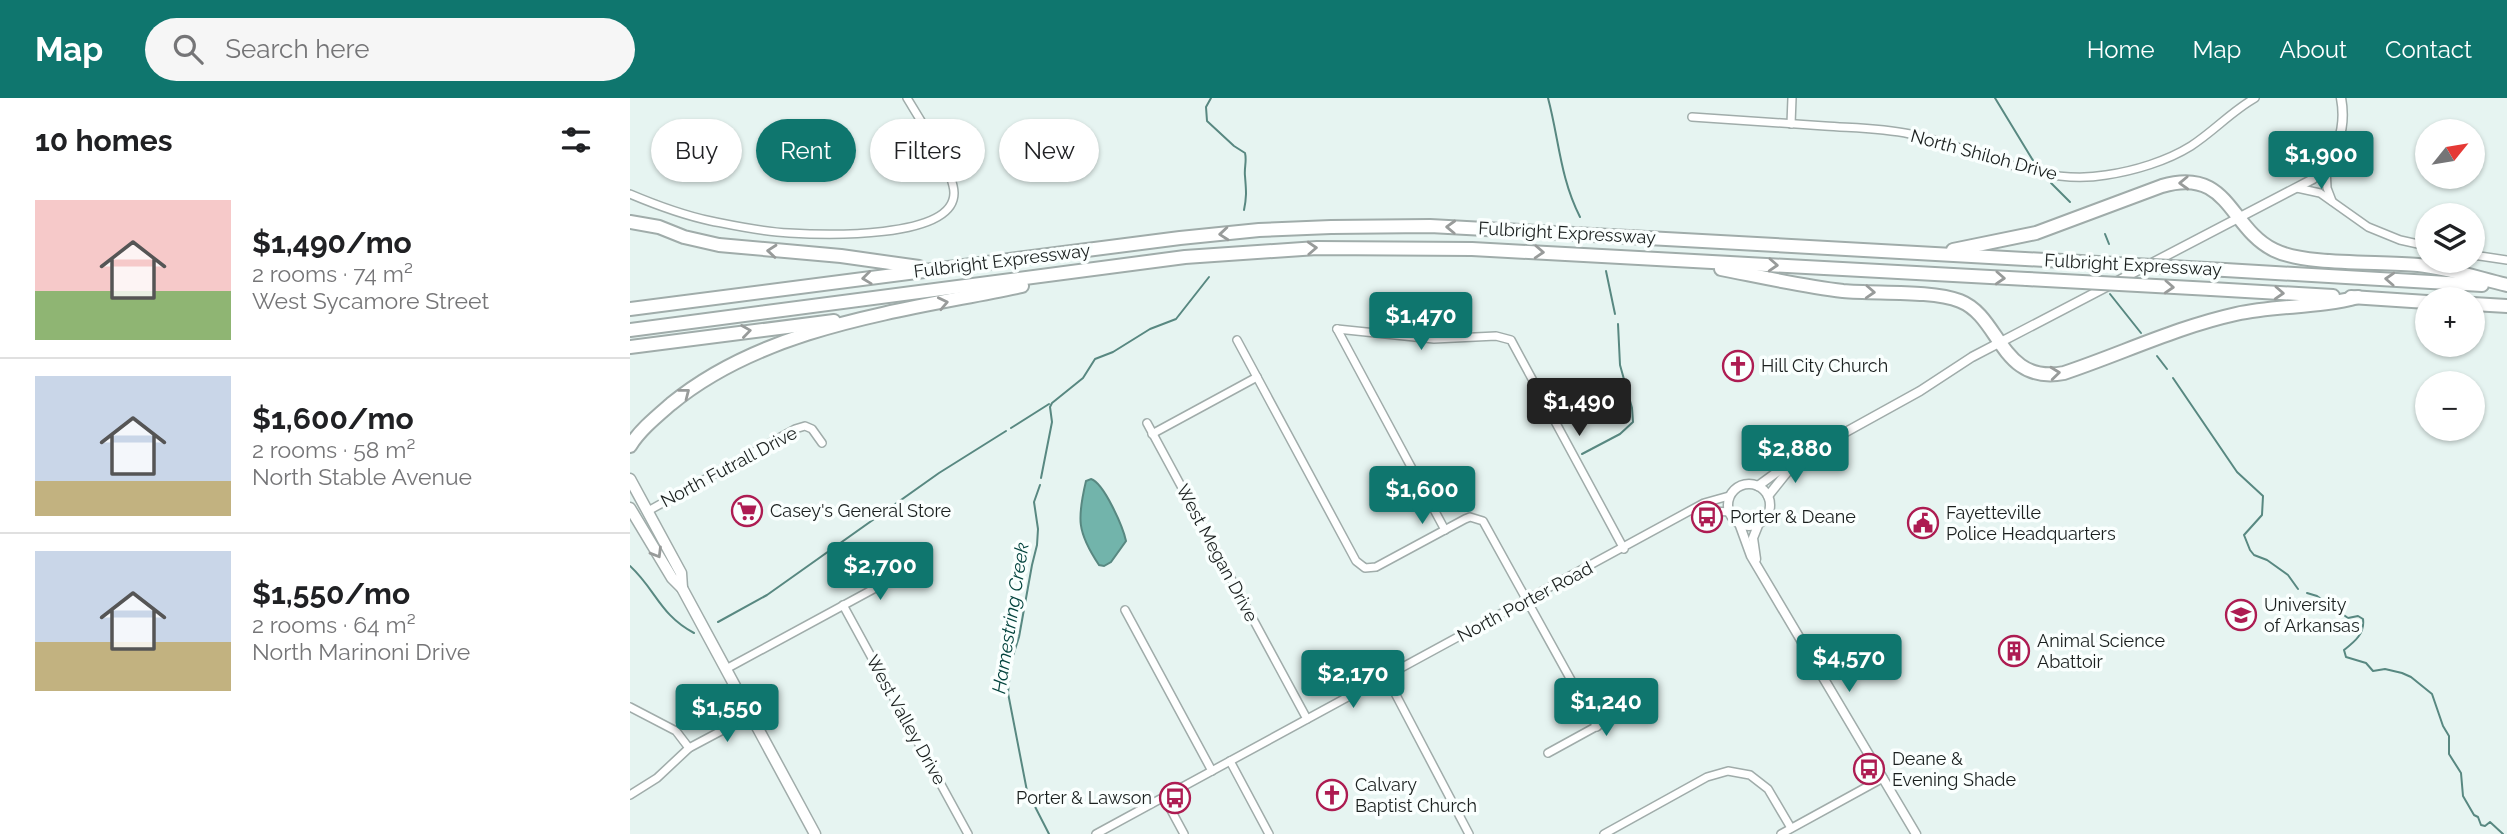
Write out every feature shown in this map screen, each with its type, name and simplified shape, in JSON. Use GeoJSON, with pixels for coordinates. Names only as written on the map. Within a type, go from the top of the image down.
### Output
{"type":"FeatureCollection","features":[{"type":"Feature","properties":{"kind":"highway"},"geometry":{"type":"LineString","coordinates":[[1925,254],[2012,240],[2162,186],[2193,181],[2213,190],[2263,243],[2292,257],[2418,265],[2507,286]]}},
{"type":"Feature","properties":{"kind":"highway"},"geometry":{"type":"LineString","coordinates":[[630,222],[659,227],[684,237],[719,244],[841,256],[934,269]]}},
{"type":"Feature","properties":{"kind":"highway","name":"Fulbright Expressway"},"geometry":{"type":"LineString","coordinates":[[630,309],[1194,236],[1259,230],[1381,226],[1490,229],[2507,286]]}},
{"type":"Feature","properties":{"kind":"highway","name":"Fulbright Expressway"},"geometry":{"type":"LineString","coordinates":[[630,330],[1122,265],[1262,251],[1373,246],[1472,248],[2415,301]]}},
{"type":"Feature","properties":{"kind":"highway"},"geometry":{"type":"LineString","coordinates":[[1681,260],[1802,286],[1950,298],[1974,310],[1998,342],[2025,368],[2054,375],[2233,314],[2288,305],[2339,303],[2358,297]]}},
{"type":"Feature","properties":{"kind":"highway"},"geometry":{"type":"LineString","coordinates":[[630,446],[643,429],[696,385],[726,366],[806,334],[1122,265]]}},
{"type":"Feature","properties":{"kind":"highway"},"geometry":{"type":"LineString","coordinates":[[2485,305],[2507,306]]}},
{"type":"Feature","properties":{"kind":"highway"},"geometry":{"type":"LineString","coordinates":[[630,347],[876,317]]}},
{"type":"Feature","properties":{"kind":"main road"},"geometry":{"type":"LineString","coordinates":[[630,479],[681,573],[682,587]]}},
{"type":"Feature","properties":{"kind":"main road","name":"North Futrall Drive"},"geometry":{"type":"LineString","coordinates":[[632,514],[648,511]]}},
{"type":"Feature","properties":{"kind":"main road"},"geometry":{"type":"LineString","coordinates":[[632,514],[672,578],[682,587],[815,834]]}},
{"type":"Feature","properties":{"kind":"street"},"geometry":{"type":"LineString","coordinates":[[630,194],[694,217],[790,233],[899,230],[932,221],[953,201],[954,194],[949,174],[907,98]]}},
{"type":"Feature","properties":{"kind":"street"},"geometry":{"type":"LineString","coordinates":[[1791,124],[1792,98]]}},
{"type":"Feature","properties":{"kind":"street","name":"North Shiloh Drive"},"geometry":{"type":"LineString","coordinates":[[1692,117],[1909,134],[1964,148],[2010,166],[2060,178],[2122,172],[2173,156],[2191,146],[2255,98]]}},
{"type":"Feature","properties":{"kind":"street"},"geometry":{"type":"LineString","coordinates":[[1916,834],[1758,569],[1739,523],[1730,512],[1729,496],[1744,485],[1758,486],[1998,342],[2297,188],[2326,167],[2340,139],[2343,117],[2341,98]]}},
{"type":"Feature","properties":{"kind":"street"},"geometry":{"type":"LineString","coordinates":[[2326,167],[2327,188],[2333,201]]}},
{"type":"Feature","properties":{"kind":"street"},"geometry":{"type":"LineString","coordinates":[[2297,188],[2318,192],[2368,227],[2415,243]]}},
{"type":"Feature","properties":{"kind":"street"},"geometry":{"type":"LineString","coordinates":[[2485,257],[2507,260]]}},
{"type":"Feature","properties":{"kind":"street"},"geometry":{"type":"LineString","coordinates":[[1445,530],[1337,329],[1434,339],[1496,337],[1511,340],[1624,549]]}},
{"type":"Feature","properties":{"kind":"street"},"geometry":{"type":"LineString","coordinates":[[1237,340],[1356,561],[1365,568],[1376,567],[1465,519],[1477,518],[1488,527],[1597,727]]}},
{"type":"Feature","properties":{"kind":"street"},"geometry":{"type":"LineString","coordinates":[[1153,434],[1257,377]]}},
{"type":"Feature","properties":{"kind":"street","name":"West Megan Drive"},"geometry":{"type":"LineString","coordinates":[[1147,423],[1307,719]]}},
{"type":"Feature","properties":{"kind":"street","name":"North Futrall Drive"},"geometry":{"type":"LineString","coordinates":[[648,511],[795,429],[804,426],[812,429],[822,443]]}},
{"type":"Feature","properties":{"kind":"street"},"geometry":{"type":"LineString","coordinates":[[1768,496],[1796,461]]}},
{"type":"Feature","properties":{"kind":"street"},"geometry":{"type":"LineString","coordinates":[[1758,486],[1768,496],[1770,507],[1753,538],[1758,569]]}},
{"type":"Feature","properties":{"kind":"street","name":"North Porter Road"},"geometry":{"type":"LineString","coordinates":[[1096,834],[1624,549],[1704,503],[1729,496]]}},
{"type":"Feature","properties":{"kind":"street"},"geometry":{"type":"LineString","coordinates":[[1694,510],[1730,512]]}},
{"type":"Feature","properties":{"kind":"street"},"geometry":{"type":"LineString","coordinates":[[1739,523],[1759,523]]}},
{"type":"Feature","properties":{"kind":"street"},"geometry":{"type":"LineString","coordinates":[[726,670],[903,573]]}},
{"type":"Feature","properties":{"kind":"street","name":"West Valley Drive"},"geometry":{"type":"LineString","coordinates":[[843,606],[968,834]]}},
{"type":"Feature","properties":{"kind":"street"},"geometry":{"type":"LineString","coordinates":[[1125,610],[1212,771]]}},
{"type":"Feature","properties":{"kind":"street"},"geometry":{"type":"LineString","coordinates":[[1386,676],[1469,834]]}},
{"type":"Feature","properties":{"kind":"street"},"geometry":{"type":"LineString","coordinates":[[1548,753],[1650,697]]}},
{"type":"Feature","properties":{"kind":"street"},"geometry":{"type":"LineString","coordinates":[[630,707],[676,731],[689,748]]}},
{"type":"Feature","properties":{"kind":"street"},"geometry":{"type":"LineString","coordinates":[[630,794],[657,778],[689,748],[751,715]]}},
{"type":"Feature","properties":{"kind":"street"},"geometry":{"type":"LineString","coordinates":[[1230,761],[1269,834]]}},
{"type":"Feature","properties":{"kind":"street"},"geometry":{"type":"LineString","coordinates":[[1604,834],[1707,777],[1728,771],[1750,775],[1768,789],[1791,828]]}},
{"type":"Feature","properties":{"kind":"street"},"geometry":{"type":"LineString","coordinates":[[1780,834],[1883,778]]}},
{"type":"Feature","properties":{"kind":"street"},"geometry":{"type":"LineString","coordinates":[[1164,797],[1184,834]]}},
{"type":"Feature","properties":{"kind":"street"},"geometry":{"type":"LineString","coordinates":[[1113,825],[1118,834]]}},
{"type":"Feature","properties":{"kind":"water"},"geometry":{"type":"Polygon","coordinates":[[[1091,479],[1102,488],[1117,516],[1126,541],[1111,562],[1104,566],[1099,565],[1086,543],[1081,525],[1083,494],[1086,481],[1091,479]]]}},
{"type":"Feature","properties":{"kind":"waterway","name":"Hamestring Creek"},"geometry":{"type":"LineString","coordinates":[[1211,98],[1206,107],[1207,121],[1245,153],[1244,210]]}},
{"type":"Feature","properties":{"kind":"waterway"},"geometry":{"type":"LineString","coordinates":[[1548,98],[1568,188],[1580,217]]}},
{"type":"Feature","properties":{"kind":"waterway"},"geometry":{"type":"LineString","coordinates":[[1995,98],[2037,167]]}},
{"type":"Feature","properties":{"kind":"waterway"},"geometry":{"type":"LineString","coordinates":[[2051,183],[2070,202]]}},
{"type":"Feature","properties":{"kind":"waterway"},"geometry":{"type":"LineString","coordinates":[[2105,234],[2109,244]]}},
{"type":"Feature","properties":{"kind":"waterway"},"geometry":{"type":"LineString","coordinates":[[1606,271],[1615,314]]}},
{"type":"Feature","properties":{"kind":"waterway","name":"Hamestring Creek"},"geometry":{"type":"LineString","coordinates":[[1041,478],[1052,422],[1052,403],[1083,378],[1095,359],[1113,352],[1150,329],[1176,319],[1209,277]]}},
{"type":"Feature","properties":{"kind":"waterway"},"geometry":{"type":"LineString","coordinates":[[2110,294],[2141,333]]}},
{"type":"Feature","properties":{"kind":"waterway"},"geometry":{"type":"LineString","coordinates":[[1582,454],[1620,434],[1633,422],[1632,408],[1620,365],[1618,324]]}},
{"type":"Feature","properties":{"kind":"waterway"},"geometry":{"type":"LineString","coordinates":[[2157,356],[2167,369]]}},
{"type":"Feature","properties":{"kind":"waterway"},"geometry":{"type":"LineString","coordinates":[[2173,378],[2237,472],[2263,496],[2262,515],[2244,535],[2250,550],[2288,575],[2298,589]]}},
{"type":"Feature","properties":{"kind":"waterway"},"geometry":{"type":"LineString","coordinates":[[1011,428],[1049,404]]}},
{"type":"Feature","properties":{"kind":"waterway"},"geometry":{"type":"LineString","coordinates":[[718,622],[767,595],[939,473],[1006,431]]}},
{"type":"Feature","properties":{"kind":"waterway","name":"Hamestring Creek"},"geometry":{"type":"LineString","coordinates":[[1040,485],[1034,502],[1038,529],[1037,545],[1019,637],[1011,662],[1008,693],[1027,791],[1049,834]]}},
{"type":"Feature","properties":{"kind":"waterway"},"geometry":{"type":"LineString","coordinates":[[630,566],[673,618],[694,633]]}},
{"type":"Feature","properties":{"kind":"waterway"},"geometry":{"type":"LineString","coordinates":[[2307,593],[2317,596],[2348,618],[2358,616],[2363,619],[2361,633],[2344,650],[2346,657],[2366,663],[2373,671],[2385,669],[2402,673],[2432,694],[2449,736],[2449,754],[2461,773],[2463,796],[2481,825],[2485,826],[2490,822],[2503,834]]}},
{"type":"Feature","properties":{"kind":"place","name":"Hill City Church"},"geometry":{"type":"Point","coordinates":[1738,366]}},
{"type":"Feature","properties":{"kind":"place","name":"Casey's General Store"},"geometry":{"type":"Point","coordinates":[747,511]}},
{"type":"Feature","properties":{"kind":"place","name":"Porter & Deane"},"geometry":{"type":"Point","coordinates":[1707,517]}},
{"type":"Feature","properties":{"kind":"place","name":"Fayetteville Police Headquarters"},"geometry":{"type":"Point","coordinates":[1923,523]}},
{"type":"Feature","properties":{"kind":"place","name":"University of Arkansas"},"geometry":{"type":"Point","coordinates":[2241,615]}},
{"type":"Feature","properties":{"kind":"place","name":"Animal Science Abattoir"},"geometry":{"type":"Point","coordinates":[2014,651]}},
{"type":"Feature","properties":{"kind":"place","name":"Deane & Evening Shade"},"geometry":{"type":"Point","coordinates":[1869,769]}},
{"type":"Feature","properties":{"kind":"place","name":"Calvary Baptist Church"},"geometry":{"type":"Point","coordinates":[1332,795]}},
{"type":"Feature","properties":{"kind":"place","name":"Porter & Lawson"},"geometry":{"type":"Point","coordinates":[1175,798]}}]}
